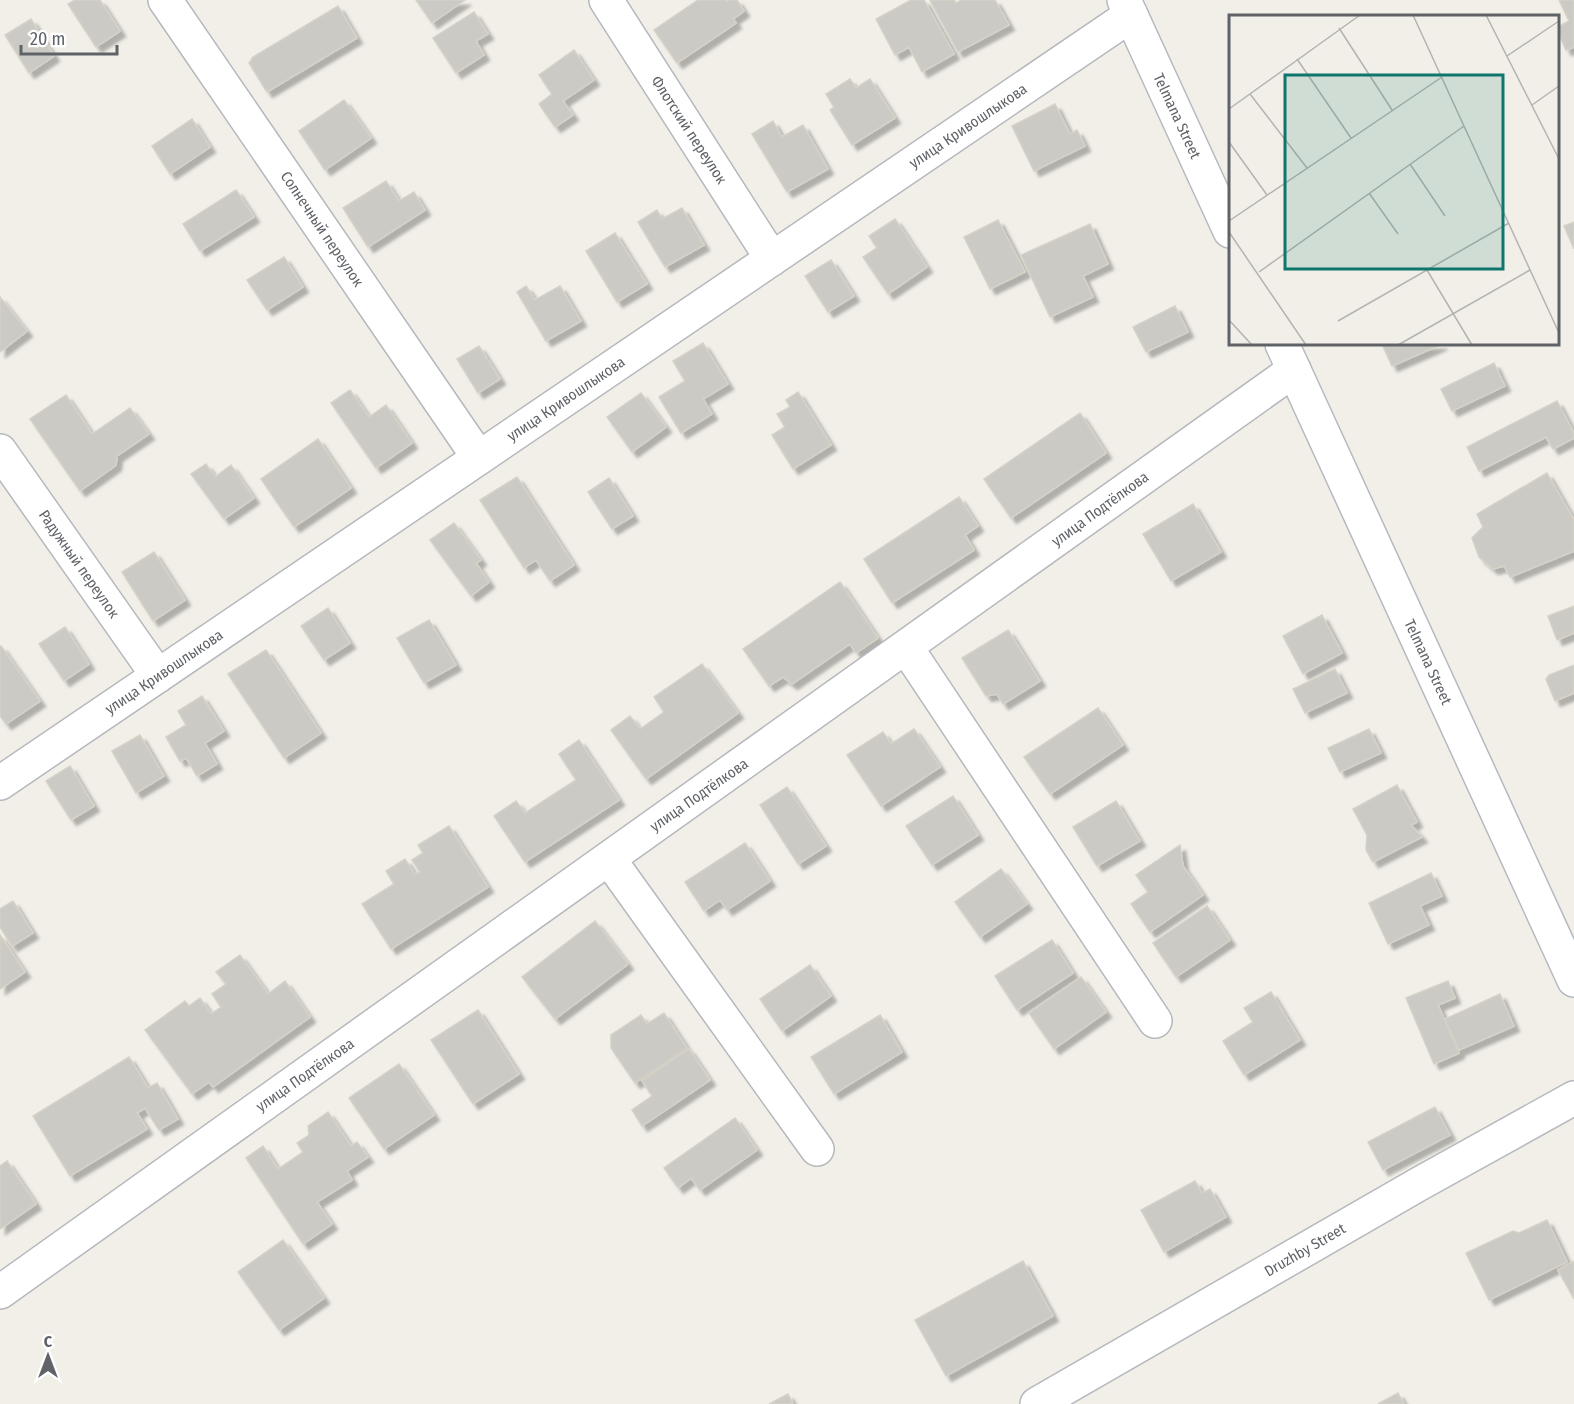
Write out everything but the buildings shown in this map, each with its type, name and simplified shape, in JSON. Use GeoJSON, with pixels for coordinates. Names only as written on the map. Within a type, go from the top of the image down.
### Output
{"type":"FeatureCollection","features":[{"type":"Feature","properties":{"kind":"street","name":"Солнечный переулок"},"geometry":{"type":"LineString","coordinates":[[165,0],[479,458]]}},
{"type":"Feature","properties":{"kind":"street","name":"Флотский переулок"},"geometry":{"type":"LineString","coordinates":[[606,0],[772,259]]}},
{"type":"Feature","properties":{"kind":"street","name":"улица Кривошлыкова"},"geometry":{"type":"LineString","coordinates":[[0,783],[772,259],[1128,8]]}},
{"type":"Feature","properties":{"kind":"street","name":"Telmana Street"},"geometry":{"type":"LineString","coordinates":[[1128,8],[1229,229]]}},
{"type":"Feature","properties":{"kind":"street","name":"Telmana Street"},"geometry":{"type":"LineString","coordinates":[[1288,357],[1574,980]]}},
{"type":"Feature","properties":{"kind":"street","name":"улица Подтёлкова"},"geometry":{"type":"LineString","coordinates":[[0,1292],[906,647],[1288,357]]}},
{"type":"Feature","properties":{"kind":"street","name":"Радужный переулок"},"geometry":{"type":"LineString","coordinates":[[0,451],[158,676]]}},
{"type":"Feature","properties":{"kind":"street"},"geometry":{"type":"LineString","coordinates":[[906,647],[1155,1021]]}},
{"type":"Feature","properties":{"kind":"street"},"geometry":{"type":"LineString","coordinates":[[609,858],[817,1149]]}},
{"type":"Feature","properties":{"kind":"street","name":"Druzhby Street"},"geometry":{"type":"LineString","coordinates":[[1037,1404],[1419,1184],[1574,1098]]}}]}
